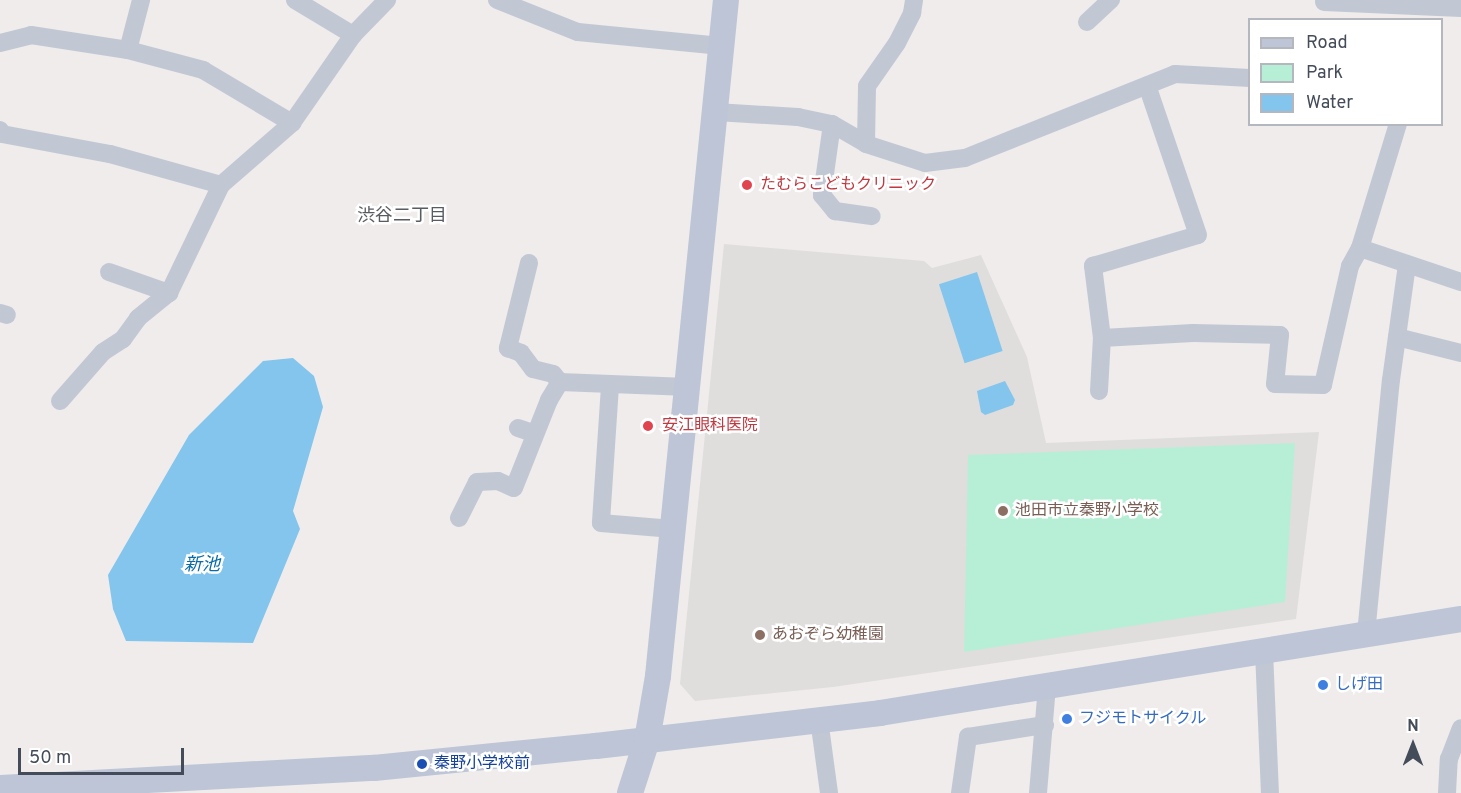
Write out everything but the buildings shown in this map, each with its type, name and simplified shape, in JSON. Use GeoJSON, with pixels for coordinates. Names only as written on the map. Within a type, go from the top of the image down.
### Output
{"type":"FeatureCollection","features":[{"type":"Feature","properties":{"kind":"street"},"geometry":{"type":"LineString","coordinates":[[128,51],[141,0]]}},
{"type":"Feature","properties":{"kind":"street"},"geometry":{"type":"LineString","coordinates":[[295,0],[353,35]]}},
{"type":"Feature","properties":{"kind":"street"},"geometry":{"type":"LineString","coordinates":[[60,401],[103,352],[123,339],[138,318],[169,292],[221,185],[292,123],[353,35],[387,0]]}},
{"type":"Feature","properties":{"kind":"street"},"geometry":{"type":"LineString","coordinates":[[497,0],[578,32],[721,46]]}},
{"type":"Feature","properties":{"kind":"street"},"geometry":{"type":"LineString","coordinates":[[630,793],[647,740],[658,675],[726,0]]}},
{"type":"Feature","properties":{"kind":"street"},"geometry":{"type":"LineString","coordinates":[[866,144],[867,86],[897,43],[912,13],[914,0]]}},
{"type":"Feature","properties":{"kind":"street"},"geometry":{"type":"LineString","coordinates":[[1087,22],[1111,0]]}},
{"type":"Feature","properties":{"kind":"street"},"geometry":{"type":"LineString","coordinates":[[1324,2],[1438,8],[1461,7]]}},
{"type":"Feature","properties":{"kind":"street"},"geometry":{"type":"LineString","coordinates":[[0,43],[31,35],[128,51],[203,70],[292,123]]}},
{"type":"Feature","properties":{"kind":"street"},"geometry":{"type":"LineString","coordinates":[[716,112],[798,117],[832,124],[866,144],[925,163],[964,158],[1175,74],[1248,78]]}},
{"type":"Feature","properties":{"kind":"street"},"geometry":{"type":"LineString","coordinates":[[1099,391],[1102,338],[1093,266],[1198,235],[1147,86]]}},
{"type":"Feature","properties":{"kind":"street"},"geometry":{"type":"LineString","coordinates":[[832,124],[822,195],[835,210],[872,216]]}},
{"type":"Feature","properties":{"kind":"street"},"geometry":{"type":"LineString","coordinates":[[1102,338],[1193,333],[1280,335],[1275,384],[1323,384],[1350,266],[1360,248],[1397,126]]}},
{"type":"Feature","properties":{"kind":"street"},"geometry":{"type":"LineString","coordinates":[[0,130],[2,134],[110,154],[221,185]]}},
{"type":"Feature","properties":{"kind":"street"},"geometry":{"type":"LineString","coordinates":[[1360,248],[1461,282]]}},
{"type":"Feature","properties":{"kind":"street"},"geometry":{"type":"LineString","coordinates":[[529,264],[508,348],[521,352],[533,369],[553,374],[560,382],[610,386],[688,387]]}},
{"type":"Feature","properties":{"kind":"street"},"geometry":{"type":"LineString","coordinates":[[1366,634],[1397,338],[1407,265]]}},
{"type":"Feature","properties":{"kind":"street"},"geometry":{"type":"LineString","coordinates":[[109,272],[169,292]]}},
{"type":"Feature","properties":{"kind":"street"},"geometry":{"type":"LineString","coordinates":[[1397,338],[1461,353]]}},
{"type":"Feature","properties":{"kind":"street"},"geometry":{"type":"LineString","coordinates":[[459,518],[477,482],[498,481],[514,488],[535,434],[560,382]]}},
{"type":"Feature","properties":{"kind":"street"},"geometry":{"type":"LineString","coordinates":[[610,386],[601,523],[673,529]]}},
{"type":"Feature","properties":{"kind":"street"},"geometry":{"type":"LineString","coordinates":[[518,428],[535,434]]}},
{"type":"Feature","properties":{"kind":"street"},"geometry":{"type":"LineString","coordinates":[[0,788],[155,786],[386,767],[647,740],[819,719],[1047,686],[1461,619]]}},
{"type":"Feature","properties":{"kind":"street"},"geometry":{"type":"LineString","coordinates":[[1264,651],[1270,793]]}},
{"type":"Feature","properties":{"kind":"street"},"geometry":{"type":"LineString","coordinates":[[1038,793],[1047,686]]}},
{"type":"Feature","properties":{"kind":"street"},"geometry":{"type":"LineString","coordinates":[[819,719],[829,793]]}},
{"type":"Feature","properties":{"kind":"street"},"geometry":{"type":"LineString","coordinates":[[960,793],[968,737],[1045,725]]}},
{"type":"Feature","properties":{"kind":"street"},"geometry":{"type":"LineString","coordinates":[[1447,793],[1449,759],[1461,728]]}},
{"type":"Feature","properties":{"kind":"shaded area","name":"池田市立秦野小学校"},"geometry":{"type":"Polygon","coordinates":[[[724,244],[924,261],[932,268],[981,255],[1027,357],[1046,443],[1319,432],[1296,619],[833,687],[695,701],[680,684],[724,244]]]}},
{"type":"Feature","properties":{"kind":"green space"},"geometry":{"type":"Polygon","coordinates":[[[1295,443],[1285,602],[964,652],[968,455],[1295,443]]]}},
{"type":"Feature","properties":{"kind":"water"},"geometry":{"type":"Polygon","coordinates":[[[977,272],[1003,351],[965,363],[939,284],[977,272]]]}},
{"type":"Feature","properties":{"kind":"water","name":"新池"},"geometry":{"type":"Polygon","coordinates":[[[293,358],[314,376],[323,407],[293,511],[300,529],[253,643],[126,641],[113,609],[108,575],[189,435],[263,361],[293,358]]]}},
{"type":"Feature","properties":{"kind":"water"},"geometry":{"type":"Polygon","coordinates":[[[1005,381],[1015,400],[1013,405],[985,415],[981,412],[977,391],[1005,381]]]}},
{"type":"Feature","properties":{"kind":"place","name":"たむらこどもクリニック"},"geometry":{"type":"Point","coordinates":[747,185]}},
{"type":"Feature","properties":{"kind":"place","name":"安江眼科医院"},"geometry":{"type":"Point","coordinates":[648,426]}},
{"type":"Feature","properties":{"kind":"place","name":"池田市立秦野小学校"},"geometry":{"type":"Point","coordinates":[1003,511]}},
{"type":"Feature","properties":{"kind":"place","name":"あおぞら幼稚園"},"geometry":{"type":"Point","coordinates":[760,635]}},
{"type":"Feature","properties":{"kind":"place","name":"しげ田"},"geometry":{"type":"Point","coordinates":[1323,685]}},
{"type":"Feature","properties":{"kind":"place","name":"フジモトサイクル"},"geometry":{"type":"Point","coordinates":[1067,719]}},
{"type":"Feature","properties":{"kind":"place","name":"秦野小学校前"},"geometry":{"type":"Point","coordinates":[422,764]}},
{"type":"Feature","properties":{"kind":"district","name":"渋谷二丁目"},"geometry":{"type":"Point","coordinates":[402,217]}}]}
